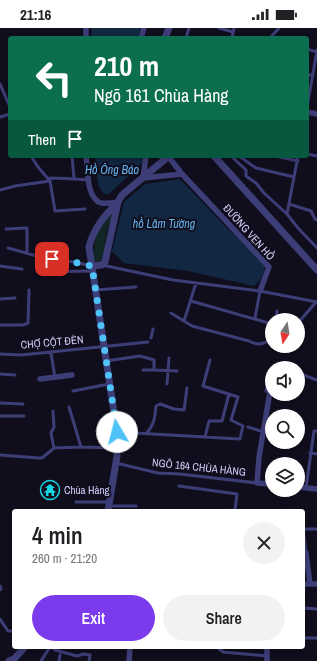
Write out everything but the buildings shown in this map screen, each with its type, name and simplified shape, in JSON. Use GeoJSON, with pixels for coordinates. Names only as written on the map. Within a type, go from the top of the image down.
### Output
{"type":"FeatureCollection","features":[{"type":"Feature","properties":{"kind":"street"},"geometry":{"type":"LineString","coordinates":[[86,158],[88,180],[94,197],[100,202],[107,204],[118,202]]}},
{"type":"Feature","properties":{"kind":"street"},"geometry":{"type":"LineString","coordinates":[[143,178],[146,158]]}},
{"type":"Feature","properties":{"kind":"street"},"geometry":{"type":"LineString","coordinates":[[92,268],[102,265],[105,262],[118,202],[122,195],[166,158]]}},
{"type":"Feature","properties":{"kind":"street"},"geometry":{"type":"LineString","coordinates":[[170,158],[182,174]]}},
{"type":"Feature","properties":{"kind":"street"},"geometry":{"type":"LineString","coordinates":[[216,158],[317,270]]}},
{"type":"Feature","properties":{"kind":"street"},"geometry":{"type":"LineString","coordinates":[[143,178],[182,174]]}},
{"type":"Feature","properties":{"kind":"street","name":"ĐƯỜNG VEN HỒ"},"geometry":{"type":"LineString","coordinates":[[182,174],[269,267],[260,290]]}},
{"type":"Feature","properties":{"kind":"street"},"geometry":{"type":"LineString","coordinates":[[109,506],[116,463],[117,432],[89,247],[96,228],[108,211],[118,202]]}},
{"type":"Feature","properties":{"kind":"street"},"geometry":{"type":"LineString","coordinates":[[40,380],[72,375]]}},
{"type":"Feature","properties":{"kind":"street"},"geometry":{"type":"LineString","coordinates":[[265,484],[257,483],[259,457],[269,401]]}},
{"type":"Feature","properties":{"kind":"street"},"geometry":{"type":"LineString","coordinates":[[306,488],[317,489]]}},
{"type":"Feature","properties":{"kind":"street"},"geometry":{"type":"LineString","coordinates":[[306,553],[310,584]]}},
{"type":"Feature","properties":{"kind":"street"},"geometry":{"type":"LineString","coordinates":[[305,584],[317,584]]}},
{"type":"Feature","properties":{"kind":"street"},"geometry":{"type":"LineString","coordinates":[[13,660],[23,649]]}},
{"type":"Feature","properties":{"kind":"street"},"geometry":{"type":"LineString","coordinates":[[129,661],[130,649]]}},
{"type":"Feature","properties":{"kind":"lane"},"geometry":{"type":"LineString","coordinates":[[219,28],[234,30]]}},
{"type":"Feature","properties":{"kind":"lane"},"geometry":{"type":"LineString","coordinates":[[272,36],[279,28]]}},
{"type":"Feature","properties":{"kind":"lane"},"geometry":{"type":"LineString","coordinates":[[309,97],[317,51]]}},
{"type":"Feature","properties":{"kind":"lane"},"geometry":{"type":"LineString","coordinates":[[309,75],[313,76]]}},
{"type":"Feature","properties":{"kind":"lane"},"geometry":{"type":"LineString","coordinates":[[0,84],[8,102]]}},
{"type":"Feature","properties":{"kind":"lane"},"geometry":{"type":"LineString","coordinates":[[32,158],[35,164],[50,181],[55,211],[85,209]]}},
{"type":"Feature","properties":{"kind":"lane"},"geometry":{"type":"LineString","coordinates":[[72,158],[74,178]]}},
{"type":"Feature","properties":{"kind":"lane"},"geometry":{"type":"LineString","coordinates":[[242,158],[256,168],[294,177]]}},
{"type":"Feature","properties":{"kind":"lane"},"geometry":{"type":"LineString","coordinates":[[284,158],[298,161],[287,214]]}},
{"type":"Feature","properties":{"kind":"lane"},"geometry":{"type":"LineString","coordinates":[[235,159],[246,170],[246,176],[256,182],[264,193],[287,214],[317,248]]}},
{"type":"Feature","properties":{"kind":"lane"},"geometry":{"type":"LineString","coordinates":[[0,190],[15,186],[50,181],[50,178],[74,178],[88,180]]}},
{"type":"Feature","properties":{"kind":"lane"},"geometry":{"type":"LineString","coordinates":[[289,204],[311,211],[317,220]]}},
{"type":"Feature","properties":{"kind":"lane"},"geometry":{"type":"LineString","coordinates":[[6,229],[27,228],[27,253]]}},
{"type":"Feature","properties":{"kind":"lane"},"geometry":{"type":"LineString","coordinates":[[8,248],[44,258],[74,262],[92,268]]}},
{"type":"Feature","properties":{"kind":"lane"},"geometry":{"type":"LineString","coordinates":[[102,265],[173,280],[260,290],[317,302]]}},
{"type":"Feature","properties":{"kind":"lane"},"geometry":{"type":"LineString","coordinates":[[0,266],[22,268]]}},
{"type":"Feature","properties":{"kind":"lane"},"geometry":{"type":"LineString","coordinates":[[39,272],[92,268]]}},
{"type":"Feature","properties":{"kind":"lane"},"geometry":{"type":"LineString","coordinates":[[184,321],[196,283]]}},
{"type":"Feature","properties":{"kind":"lane"},"geometry":{"type":"LineString","coordinates":[[95,290],[136,287]]}},
{"type":"Feature","properties":{"kind":"lane"},"geometry":{"type":"LineString","coordinates":[[0,325],[24,325],[28,323],[29,290]]}},
{"type":"Feature","properties":{"kind":"lane"},"geometry":{"type":"LineString","coordinates":[[255,318],[260,290]]}},
{"type":"Feature","properties":{"kind":"lane"},"geometry":{"type":"LineString","coordinates":[[0,298],[15,298]]}},
{"type":"Feature","properties":{"kind":"lane"},"geometry":{"type":"LineString","coordinates":[[191,301],[265,322]]}},
{"type":"Feature","properties":{"kind":"lane"},"geometry":{"type":"LineString","coordinates":[[305,315],[317,302]]}},
{"type":"Feature","properties":{"kind":"lane"},"geometry":{"type":"LineString","coordinates":[[171,313],[192,326],[256,344],[265,342]]}},
{"type":"Feature","properties":{"kind":"lane"},"geometry":{"type":"LineString","coordinates":[[151,338],[153,329]]}},
{"type":"Feature","properties":{"kind":"lane","name":"CHỢ CỘT ĐÈN"},"geometry":{"type":"LineString","coordinates":[[0,354],[21,355],[51,353],[148,342]]}},
{"type":"Feature","properties":{"kind":"lane"},"geometry":{"type":"LineString","coordinates":[[51,353],[55,378]]}},
{"type":"Feature","properties":{"kind":"lane"},"geometry":{"type":"LineString","coordinates":[[106,361],[145,357],[154,360],[154,370]]}},
{"type":"Feature","properties":{"kind":"lane"},"geometry":{"type":"LineString","coordinates":[[166,384],[169,358]]}},
{"type":"Feature","properties":{"kind":"lane"},"geometry":{"type":"LineString","coordinates":[[117,432],[240,439],[243,426],[231,420],[238,397],[203,386],[210,360]]}},
{"type":"Feature","properties":{"kind":"lane"},"geometry":{"type":"LineString","coordinates":[[143,370],[177,371]]}},
{"type":"Feature","properties":{"kind":"lane"},"geometry":{"type":"LineString","coordinates":[[0,374],[15,375]]}},
{"type":"Feature","properties":{"kind":"lane"},"geometry":{"type":"LineString","coordinates":[[305,376],[317,380]]}},
{"type":"Feature","properties":{"kind":"lane"},"geometry":{"type":"LineString","coordinates":[[73,391],[110,384]]}},
{"type":"Feature","properties":{"kind":"lane"},"geometry":{"type":"LineString","coordinates":[[146,434],[152,428],[155,421],[156,406],[160,404],[174,409],[184,410],[188,388]]}},
{"type":"Feature","properties":{"kind":"lane"},"geometry":{"type":"LineString","coordinates":[[205,437],[209,421],[222,420],[229,394]]}},
{"type":"Feature","properties":{"kind":"lane"},"geometry":{"type":"LineString","coordinates":[[0,403],[23,404]]}},
{"type":"Feature","properties":{"kind":"lane"},"geometry":{"type":"LineString","coordinates":[[69,407],[81,447]]}},
{"type":"Feature","properties":{"kind":"lane"},"geometry":{"type":"LineString","coordinates":[[53,411],[54,427],[51,433],[54,448]]}},
{"type":"Feature","properties":{"kind":"lane"},"geometry":{"type":"LineString","coordinates":[[0,416],[24,416]]}},
{"type":"Feature","properties":{"kind":"lane"},"geometry":{"type":"LineString","coordinates":[[248,427],[264,432]]}},
{"type":"Feature","properties":{"kind":"lane"},"geometry":{"type":"LineString","coordinates":[[306,488],[314,431],[317,431]]}},
{"type":"Feature","properties":{"kind":"lane"},"geometry":{"type":"LineString","coordinates":[[0,455],[42,458],[54,448],[117,448]]}},
{"type":"Feature","properties":{"kind":"lane"},"geometry":{"type":"LineString","coordinates":[[310,453],[317,454]]}},
{"type":"Feature","properties":{"kind":"lane","name":"NGÕ 164 CHÙA HÀNG"},"geometry":{"type":"LineString","coordinates":[[116,463],[158,474],[180,474],[257,483]]}},
{"type":"Feature","properties":{"kind":"lane"},"geometry":{"type":"LineString","coordinates":[[179,486],[237,494],[236,509]]}},
{"type":"Feature","properties":{"kind":"lane"},"geometry":{"type":"LineString","coordinates":[[76,502],[109,506],[136,506]]}},
{"type":"Feature","properties":{"kind":"lane"},"geometry":{"type":"LineString","coordinates":[[305,529],[317,529]]}},
{"type":"Feature","properties":{"kind":"lane"},"geometry":{"type":"LineString","coordinates":[[305,544],[306,553]]}},
{"type":"Feature","properties":{"kind":"lane"},"geometry":{"type":"LineString","coordinates":[[0,586],[0,590]]}},
{"type":"Feature","properties":{"kind":"lane"},"geometry":{"type":"LineString","coordinates":[[305,608],[317,609]]}},
{"type":"Feature","properties":{"kind":"lane"},"geometry":{"type":"LineString","coordinates":[[0,619],[8,631],[12,631]]}},
{"type":"Feature","properties":{"kind":"lane"},"geometry":{"type":"LineString","coordinates":[[305,638],[317,638]]}},
{"type":"Feature","properties":{"kind":"lane"},"geometry":{"type":"LineString","coordinates":[[41,661],[50,649]]}},
{"type":"Feature","properties":{"kind":"lane"},"geometry":{"type":"LineString","coordinates":[[54,649],[77,656],[84,654],[90,655],[89,661]]}},
{"type":"Feature","properties":{"kind":"lane"},"geometry":{"type":"LineString","coordinates":[[219,649],[222,652],[267,658]]}},
{"type":"Feature","properties":{"kind":"lane"},"geometry":{"type":"LineString","coordinates":[[59,661],[60,654]]}},
{"type":"Feature","properties":{"kind":"green space"},"geometry":{"type":"Polygon","coordinates":[[[111,213],[113,216],[106,233],[104,258],[99,262],[95,261],[93,256],[96,233],[111,213]]]}},
{"type":"Feature","properties":{"kind":"water"},"geometry":{"type":"Polygon","coordinates":[[[92,28],[140,28],[138,36],[91,36],[92,28]]]}},
{"type":"Feature","properties":{"kind":"water","name":"Hồ Ông Báo"},"geometry":{"type":"Polygon","coordinates":[[[95,158],[143,158],[142,163],[109,194],[106,195],[102,191],[98,182],[95,158]]]}},
{"type":"Feature","properties":{"kind":"water","name":"hồ Lâm Tường"},"geometry":{"type":"Polygon","coordinates":[[[180,179],[227,228],[248,246],[265,265],[262,277],[254,286],[188,271],[124,263],[112,251],[124,202],[145,184],[180,179]]]}},
{"type":"Feature","properties":{"kind":"place","name":"Chùa Hàng"},"geometry":{"type":"Point","coordinates":[50,490]}},
{"type":"Feature","properties":{"kind":"route"},"geometry":{"type":"LineString","coordinates":[[52,259],[92,266],[117,432]]}}]}
